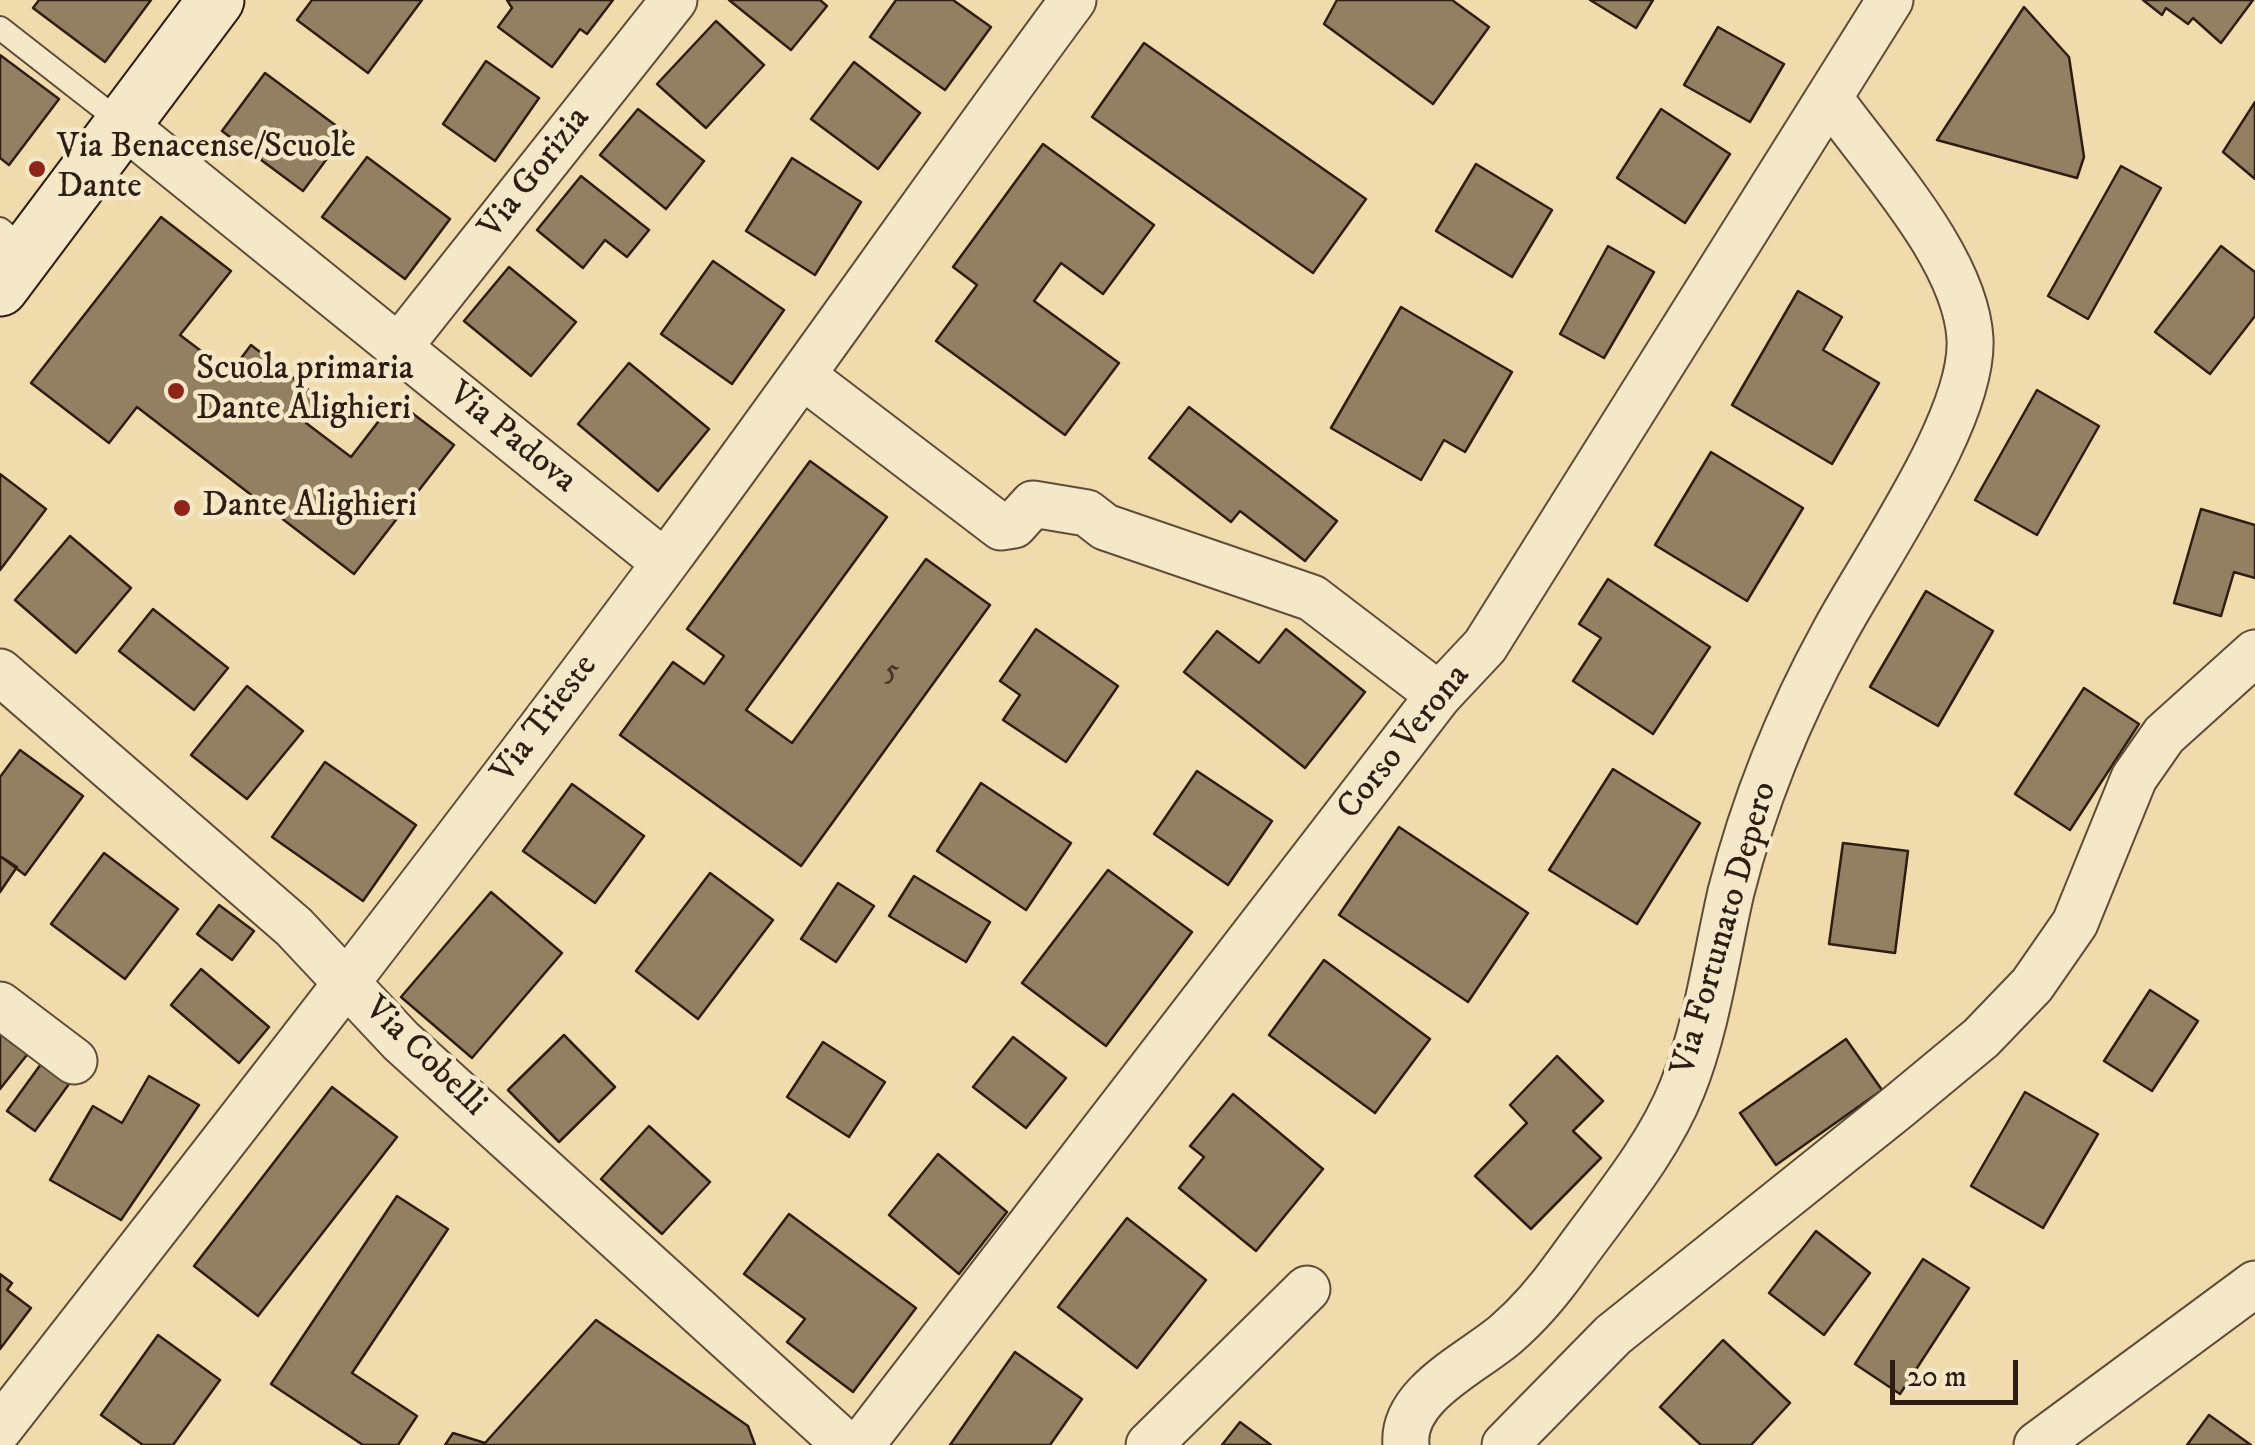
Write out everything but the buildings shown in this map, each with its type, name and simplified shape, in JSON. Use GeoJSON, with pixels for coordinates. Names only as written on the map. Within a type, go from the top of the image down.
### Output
{"type":"FeatureCollection","features":[{"type":"Feature","properties":{"kind":"main road"},"geometry":{"type":"LineString","coordinates":[[9,256],[124,126],[216,0]]}},
{"type":"Feature","properties":{"kind":"street","name":"Via Gorizia"},"geometry":{"type":"LineString","coordinates":[[398,348],[674,0]]}},
{"type":"Feature","properties":{"kind":"street","name":"Via Trieste"},"geometry":{"type":"LineString","coordinates":[[0,1428],[347,982],[665,563],[803,376],[888,249],[1074,0]]}},
{"type":"Feature","properties":{"kind":"street","name":"Corso Verona"},"geometry":{"type":"LineString","coordinates":[[861,1445],[1439,695],[1485,646],[1831,100],[1890,0]]}},
{"type":"Feature","properties":{"kind":"street","name":"Via Fortunato Depero"},"geometry":{"type":"LineString","coordinates":[[1406,1445],[1414,1413],[1437,1387],[1507,1333],[1564,1270],[1660,1133],[1682,1088],[1743,847],[1766,777],[1832,635],[1959,402],[1970,339],[1964,304],[1936,248],[1831,100]]}},
{"type":"Feature","properties":{"kind":"street","name":"Via Padova"},"geometry":{"type":"LineString","coordinates":[[124,126],[665,563]]}},
{"type":"Feature","properties":{"kind":"street"},"geometry":{"type":"LineString","coordinates":[[803,376],[1001,528],[1014,526],[1033,504],[1087,514],[1105,527],[1312,598],[1439,695]]}},
{"type":"Feature","properties":{"kind":"street"},"geometry":{"type":"LineString","coordinates":[[1505,1445],[1613,1335],[1981,1038],[2032,985],[2074,923],[2134,778],[2164,735],[2255,652]]}},
{"type":"Feature","properties":{"kind":"street","name":"Via Cobelli"},"geometry":{"type":"LineString","coordinates":[[0,672],[294,927],[401,1041],[846,1445]]}},
{"type":"Feature","properties":{"kind":"street"},"geometry":{"type":"LineString","coordinates":[[0,1005],[74,1061]]}},
{"type":"Feature","properties":{"kind":"street"},"geometry":{"type":"LineString","coordinates":[[2037,1445],[2255,1284]]}},
{"type":"Feature","properties":{"kind":"street"},"geometry":{"type":"LineString","coordinates":[[1149,1445],[1307,1289]]}},
{"type":"Feature","properties":{"kind":"lane"},"geometry":{"type":"LineString","coordinates":[[0,28],[124,126]]}},
{"type":"Feature","properties":{"kind":"place","name":"Via Benacense/Scuole Dante"},"geometry":{"type":"Point","coordinates":[37,169]}},
{"type":"Feature","properties":{"kind":"place","name":"Scuola primaria Dante Alighieri"},"geometry":{"type":"Point","coordinates":[176,391]}},
{"type":"Feature","properties":{"kind":"place","name":"Dante Alighieri"},"geometry":{"type":"Point","coordinates":[182,508]}}]}
